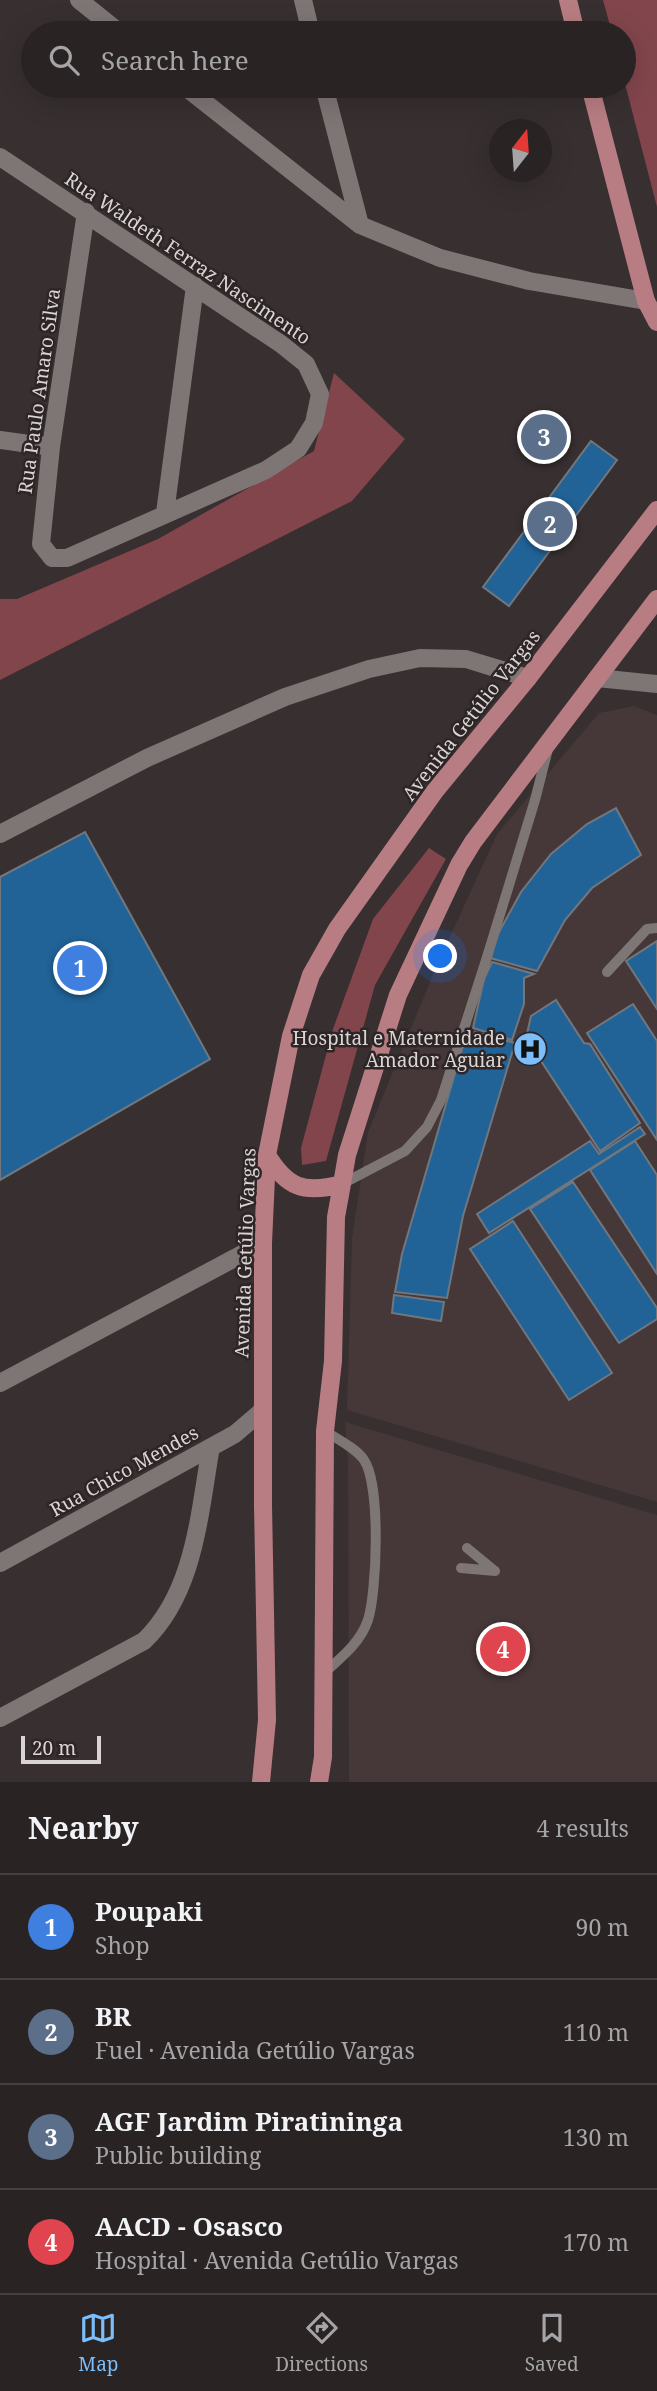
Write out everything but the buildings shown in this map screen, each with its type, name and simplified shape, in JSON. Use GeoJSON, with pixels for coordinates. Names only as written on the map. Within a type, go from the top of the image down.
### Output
{"type":"FeatureCollection","features":[{"type":"Feature","properties":{"kind":"main road"},"geometry":{"type":"LineString","coordinates":[[568,0],[573,21]]}},
{"type":"Feature","properties":{"kind":"main road"},"geometry":{"type":"LineString","coordinates":[[593,98],[646,301],[657,322]]}},
{"type":"Feature","properties":{"kind":"main road","name":"Avenida Getúlio Vargas"},"geometry":{"type":"LineString","coordinates":[[261,1782],[267,1720],[263,1243],[267,1155],[291,1036],[311,975],[337,929],[435,791],[528,678],[657,510]]}},
{"type":"Feature","properties":{"kind":"main road"},"geometry":{"type":"LineString","coordinates":[[319,1782],[323,1758],[325,1431],[332,1362],[337,1217],[347,1155],[398,995],[473,842],[657,599]]}},
{"type":"Feature","properties":{"kind":"main road"},"geometry":{"type":"LineString","coordinates":[[267,1155],[278,1173],[289,1183],[305,1189],[323,1189],[342,1184]]}},
{"type":"Feature","properties":{"kind":"street"},"geometry":{"type":"LineString","coordinates":[[79,0],[105,21]]}},
{"type":"Feature","properties":{"kind":"street"},"geometry":{"type":"LineString","coordinates":[[303,0],[308,21]]}},
{"type":"Feature","properties":{"kind":"street"},"geometry":{"type":"LineString","coordinates":[[199,98],[360,225],[392,240],[453,261],[529,281],[646,301]]}},
{"type":"Feature","properties":{"kind":"street"},"geometry":{"type":"LineString","coordinates":[[327,98],[360,225]]}},
{"type":"Feature","properties":{"kind":"street","name":"Rua Waldeth Ferraz Nascimento"},"geometry":{"type":"LineString","coordinates":[[0,157],[86,212],[306,364],[320,394],[314,423],[298,449],[266,470],[67,558]]}},
{"type":"Feature","properties":{"kind":"street","name":"Rua Paulo Amaro Silva"},"geometry":{"type":"LineString","coordinates":[[67,558],[52,558],[41,544],[51,447],[86,212]]}},
{"type":"Feature","properties":{"kind":"street"},"geometry":{"type":"LineString","coordinates":[[165,513],[195,286]]}},
{"type":"Feature","properties":{"kind":"street"},"geometry":{"type":"LineString","coordinates":[[0,440],[51,447]]}},
{"type":"Feature","properties":{"kind":"street"},"geometry":{"type":"LineString","coordinates":[[0,834],[160,752],[285,697],[369,669],[420,657],[467,659],[528,678]]}},
{"type":"Feature","properties":{"kind":"street"},"geometry":{"type":"LineString","coordinates":[[597,678],[657,684]]}},
{"type":"Feature","properties":{"kind":"street"},"geometry":{"type":"LineString","coordinates":[[0,1383],[263,1243]]}},
{"type":"Feature","properties":{"kind":"street","name":"Rua Chico Mendes"},"geometry":{"type":"LineString","coordinates":[[0,1563],[235,1434],[264,1410]]}},
{"type":"Feature","properties":{"kind":"street"},"geometry":{"type":"LineString","coordinates":[[0,1718],[144,1641],[161,1625],[178,1595],[195,1536],[211,1447]]}},
{"type":"Feature","properties":{"kind":"lane"},"geometry":{"type":"LineString","coordinates":[[342,1184],[405,1151],[427,1127],[441,1100],[535,800],[550,741]]}},
{"type":"Feature","properties":{"kind":"lane"},"geometry":{"type":"LineString","coordinates":[[607,972],[647,929],[657,928]]}},
{"type":"Feature","properties":{"kind":"lane"},"geometry":{"type":"LineString","coordinates":[[324,1673],[355,1645],[368,1619],[377,1512],[372,1475],[363,1458],[325,1431]]}},
{"type":"Feature","properties":{"kind":"lane"},"geometry":{"type":"LineString","coordinates":[[461,1568],[495,1570],[467,1548]]}},
{"type":"Feature","properties":{"kind":"shaded area"},"geometry":{"type":"Polygon","coordinates":[[[603,0],[657,0],[657,207],[629,98],[636,98],[636,21],[609,21],[603,0]]]}},
{"type":"Feature","properties":{"kind":"shaded area"},"geometry":{"type":"Polygon","coordinates":[[[334,373],[405,439],[352,501],[0,680],[0,599],[17,599],[158,539],[314,451],[334,373]]]}},
{"type":"Feature","properties":{"kind":"shaded area","name":"Hospital e Maternidade Amador Aguiar"},"geometry":{"type":"Polygon","coordinates":[[[634,706],[657,715],[657,1502],[347,1410],[352,1238],[368,1132],[437,965],[497,834],[599,713],[634,706]]]}},
{"type":"Feature","properties":{"kind":"shaded area"},"geometry":{"type":"Polygon","coordinates":[[[429,848],[446,859],[375,985],[326,1161],[302,1165],[301,1148],[333,1029],[373,919],[429,848]]]}},
{"type":"Feature","properties":{"kind":"shaded area"},"geometry":{"type":"Polygon","coordinates":[[[345,1422],[657,1515],[657,1782],[349,1782],[348,1464],[345,1422]]]}},
{"type":"Feature","properties":{"kind":"place","name":"AGF Jardim Piratininga"},"geometry":{"type":"Point","coordinates":[544,437]}},
{"type":"Feature","properties":{"kind":"place","name":"BR"},"geometry":{"type":"Point","coordinates":[550,524]}},
{"type":"Feature","properties":{"kind":"place","name":"Poupaki"},"geometry":{"type":"Point","coordinates":[80,968]}},
{"type":"Feature","properties":{"kind":"place","name":"Hospital e Maternidade Amador Aguiar"},"geometry":{"type":"Point","coordinates":[530,1049]}},
{"type":"Feature","properties":{"kind":"place","name":"AACD - Osasco"},"geometry":{"type":"Point","coordinates":[503,1649]}}]}
